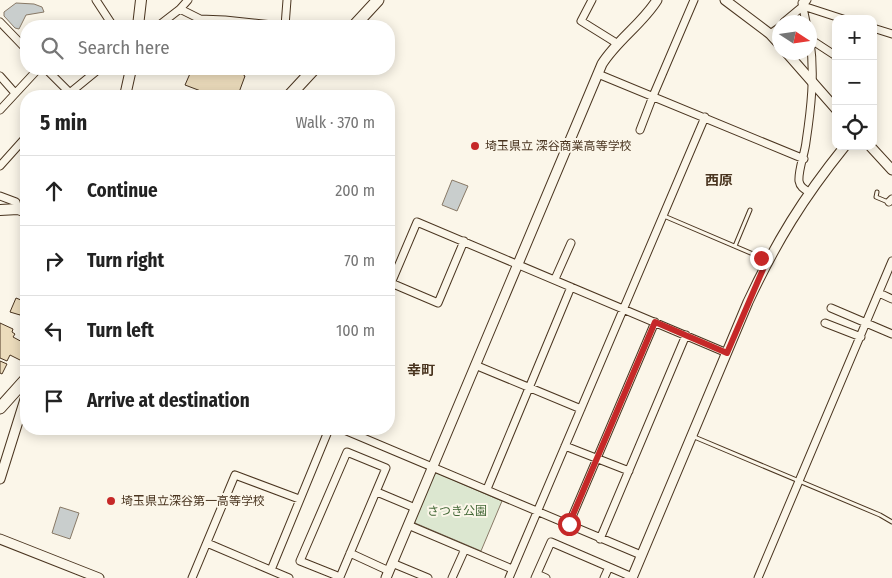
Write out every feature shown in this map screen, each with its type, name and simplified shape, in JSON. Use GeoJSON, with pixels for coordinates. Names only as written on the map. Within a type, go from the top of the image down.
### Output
{"type":"FeatureCollection","features":[{"type":"Feature","properties":{"kind":"highway"},"geometry":{"type":"LineString","coordinates":[[360,20],[378,0]]}},
{"type":"Feature","properties":{"kind":"highway"},"geometry":{"type":"LineString","coordinates":[[295,90],[308,75]]}},
{"type":"Feature","properties":{"kind":"highway"},"geometry":{"type":"LineString","coordinates":[[0,408],[20,386]]}},
{"type":"Feature","properties":{"kind":"main road"},"geometry":{"type":"LineString","coordinates":[[139,20],[141,0]]}},
{"type":"Feature","properties":{"kind":"main road"},"geometry":{"type":"LineString","coordinates":[[126,90],[130,75]]}},
{"type":"Feature","properties":{"kind":"main road"},"geometry":{"type":"LineString","coordinates":[[0,210],[20,211]]}},
{"type":"Feature","properties":{"kind":"street"},"geometry":{"type":"LineString","coordinates":[[96,0],[109,20]]}},
{"type":"Feature","properties":{"kind":"street"},"geometry":{"type":"LineString","coordinates":[[166,20],[188,0]]}},
{"type":"Feature","properties":{"kind":"street"},"geometry":{"type":"LineString","coordinates":[[284,20],[287,0]]}},
{"type":"Feature","properties":{"kind":"street"},"geometry":{"type":"LineString","coordinates":[[592,0],[581,21],[618,44]]}},
{"type":"Feature","properties":{"kind":"street"},"geometry":{"type":"LineString","coordinates":[[389,570],[598,74],[606,58],[645,16],[657,0]]}},
{"type":"Feature","properties":{"kind":"street"},"geometry":{"type":"LineString","coordinates":[[640,130],[694,0]]}},
{"type":"Feature","properties":{"kind":"street"},"geometry":{"type":"LineString","coordinates":[[728,1],[770,34]]}},
{"type":"Feature","properties":{"kind":"street"},"geometry":{"type":"LineString","coordinates":[[791,15],[803,3],[833,15]]}},
{"type":"Feature","properties":{"kind":"street"},"geometry":{"type":"LineString","coordinates":[[180,9],[200,19],[234,20]]}},
{"type":"Feature","properties":{"kind":"street"},"geometry":{"type":"LineString","coordinates":[[0,22],[20,43]]}},
{"type":"Feature","properties":{"kind":"street"},"geometry":{"type":"LineString","coordinates":[[877,29],[892,34]]}},
{"type":"Feature","properties":{"kind":"street"},"geometry":{"type":"LineString","coordinates":[[817,44],[832,54]]}},
{"type":"Feature","properties":{"kind":"street"},"geometry":{"type":"LineString","coordinates":[[793,60],[832,105]]}},
{"type":"Feature","properties":{"kind":"street"},"geometry":{"type":"LineString","coordinates":[[809,192],[802,187],[799,180],[804,158],[812,83],[812,60]]}},
{"type":"Feature","properties":{"kind":"street"},"geometry":{"type":"LineString","coordinates":[[598,74],[804,158]]}},
{"type":"Feature","properties":{"kind":"street"},"geometry":{"type":"LineString","coordinates":[[0,110],[32,75]]}},
{"type":"Feature","properties":{"kind":"street"},"geometry":{"type":"LineString","coordinates":[[51,75],[64,90]]}},
{"type":"Feature","properties":{"kind":"street"},"geometry":{"type":"LineString","coordinates":[[73,90],[92,75]]}},
{"type":"Feature","properties":{"kind":"street"},"geometry":{"type":"LineString","coordinates":[[0,76],[15,93]]}},
{"type":"Feature","properties":{"kind":"street"},"geometry":{"type":"LineString","coordinates":[[508,578],[705,117]]}},
{"type":"Feature","properties":{"kind":"street"},"geometry":{"type":"LineString","coordinates":[[0,166],[20,144]]}},
{"type":"Feature","properties":{"kind":"street"},"geometry":{"type":"LineString","coordinates":[[546,578],[536,576],[551,542],[632,577],[767,260],[809,192],[842,150]]}},
{"type":"Feature","properties":{"kind":"street"},"geometry":{"type":"LineString","coordinates":[[874,150],[892,170]]}},
{"type":"Feature","properties":{"kind":"street"},"geometry":{"type":"LineString","coordinates":[[0,196],[16,202],[20,208]]}},
{"type":"Feature","properties":{"kind":"street"},"geometry":{"type":"LineString","coordinates":[[395,273],[417,222],[727,353]]}},
{"type":"Feature","properties":{"kind":"street"},"geometry":{"type":"LineString","coordinates":[[395,287],[438,303],[464,241]]}},
{"type":"Feature","properties":{"kind":"street"},"geometry":{"type":"LineString","coordinates":[[555,279],[571,243]]}},
{"type":"Feature","properties":{"kind":"street"},"geometry":{"type":"LineString","coordinates":[[758,578],[879,293],[888,280],[892,262]]}},
{"type":"Feature","properties":{"kind":"street"},"geometry":{"type":"LineString","coordinates":[[487,489],[571,287]]}},
{"type":"Feature","properties":{"kind":"street"},"geometry":{"type":"LineString","coordinates":[[879,293],[892,299]]}},
{"type":"Feature","properties":{"kind":"street"},"geometry":{"type":"LineString","coordinates":[[831,308],[892,334]]}},
{"type":"Feature","properties":{"kind":"street"},"geometry":{"type":"LineString","coordinates":[[569,524],[655,322]]}},
{"type":"Feature","properties":{"kind":"street"},"geometry":{"type":"LineString","coordinates":[[825,323],[861,336]]}},
{"type":"Feature","properties":{"kind":"street"},"geometry":{"type":"LineString","coordinates":[[600,538],[686,335]]}},
{"type":"Feature","properties":{"kind":"street"},"geometry":{"type":"LineString","coordinates":[[475,365],[581,409]]}},
{"type":"Feature","properties":{"kind":"street"},"geometry":{"type":"LineString","coordinates":[[0,479],[20,415]]}},
{"type":"Feature","properties":{"kind":"street"},"geometry":{"type":"LineString","coordinates":[[271,570],[326,435]]}},
{"type":"Feature","properties":{"kind":"street"},"geometry":{"type":"LineString","coordinates":[[357,435],[641,555]]}},
{"type":"Feature","properties":{"kind":"street"},"geometry":{"type":"LineString","coordinates":[[565,446],[629,471]]}},
{"type":"Feature","properties":{"kind":"street"},"geometry":{"type":"LineString","coordinates":[[347,452],[386,468],[376,492],[340,577],[300,561],[347,452]]}},
{"type":"Feature","properties":{"kind":"street"},"geometry":{"type":"LineString","coordinates":[[192,578],[235,475],[299,500]]}},
{"type":"Feature","properties":{"kind":"street"},"geometry":{"type":"LineString","coordinates":[[376,492],[415,508]]}},
{"type":"Feature","properties":{"kind":"street"},"geometry":{"type":"LineString","coordinates":[[408,525],[512,569]]}},
{"type":"Feature","properties":{"kind":"street"},"geometry":{"type":"LineString","coordinates":[[0,539],[99,578]]}},
{"type":"Feature","properties":{"kind":"street"},"geometry":{"type":"LineString","coordinates":[[207,543],[289,578]]}},
{"type":"Feature","properties":{"kind":"street"},"geometry":{"type":"LineString","coordinates":[[452,578],[465,549]]}},
{"type":"Feature","properties":{"kind":"street"},"geometry":{"type":"LineString","coordinates":[[350,553],[389,570],[428,578]]}},
{"type":"Feature","properties":{"kind":"street"},"geometry":{"type":"LineString","coordinates":[[604,578],[609,566]]}},
{"type":"Feature","properties":{"kind":"lane"},"geometry":{"type":"LineString","coordinates":[[877,192],[876,197],[890,201]]}},
{"type":"Feature","properties":{"kind":"lane"},"geometry":{"type":"LineString","coordinates":[[735,246],[750,210]]}},
{"type":"Feature","properties":{"kind":"lane"},"geometry":{"type":"LineString","coordinates":[[664,216],[767,260]]}},
{"type":"Feature","properties":{"kind":"lane"},"geometry":{"type":"LineString","coordinates":[[692,436],[880,515],[892,522]]}},
{"type":"Feature","properties":{"kind":"green space","name":"さつき公園"},"geometry":{"type":"Polygon","coordinates":[[[437,473],[502,501],[481,551],[415,523],[414,521],[433,475],[437,473]]]}},
{"type":"Feature","properties":{"kind":"shaded area"},"geometry":{"type":"Polygon","coordinates":[[[16,3],[34,4],[42,7],[44,12],[26,15],[24,20],[20,20],[19,29],[15,28],[4,16],[4,12],[16,3]]]}},
{"type":"Feature","properties":{"kind":"shaded area"},"geometry":{"type":"Polygon","coordinates":[[[452,180],[468,186],[457,211],[442,205],[452,180]]]}},
{"type":"Feature","properties":{"kind":"shaded area"},"geometry":{"type":"Polygon","coordinates":[[[60,507],[79,513],[70,539],[52,533],[60,507]]]}},
{"type":"Feature","properties":{"kind":"building"},"geometry":{"type":"Polygon","coordinates":[[[189,75],[245,76],[240,90],[198,90],[185,85],[189,75]]]}},
{"type":"Feature","properties":{"kind":"building"},"geometry":{"type":"Polygon","coordinates":[[[16,298],[20,300],[20,315],[10,312],[16,298]]]}},
{"type":"Feature","properties":{"kind":"building"},"geometry":{"type":"Polygon","coordinates":[[[0,323],[13,329],[12,332],[15,334],[13,337],[20,341],[20,360],[10,355],[7,361],[0,358],[0,323]]]}},
{"type":"Feature","properties":{"kind":"building"},"geometry":{"type":"Polygon","coordinates":[[[0,361],[7,364],[2,374],[0,373],[0,361]]]}},
{"type":"Feature","properties":{"kind":"place","name":"埼玉県立 深谷商業高等学校"},"geometry":{"type":"Point","coordinates":[475,146]}},
{"type":"Feature","properties":{"kind":"place","name":"埼玉県立深谷第一高等学校"},"geometry":{"type":"Point","coordinates":[111,501]}},
{"type":"Feature","properties":{"kind":"district","name":"西原"},"geometry":{"type":"Point","coordinates":[719,180]}},
{"type":"Feature","properties":{"kind":"district","name":"幸町"},"geometry":{"type":"Point","coordinates":[421,370]}},
{"type":"Feature","properties":{"kind":"route"},"geometry":{"type":"LineString","coordinates":[[569,524],[655,322],[727,353],[767,260],[761,258]]}}]}
